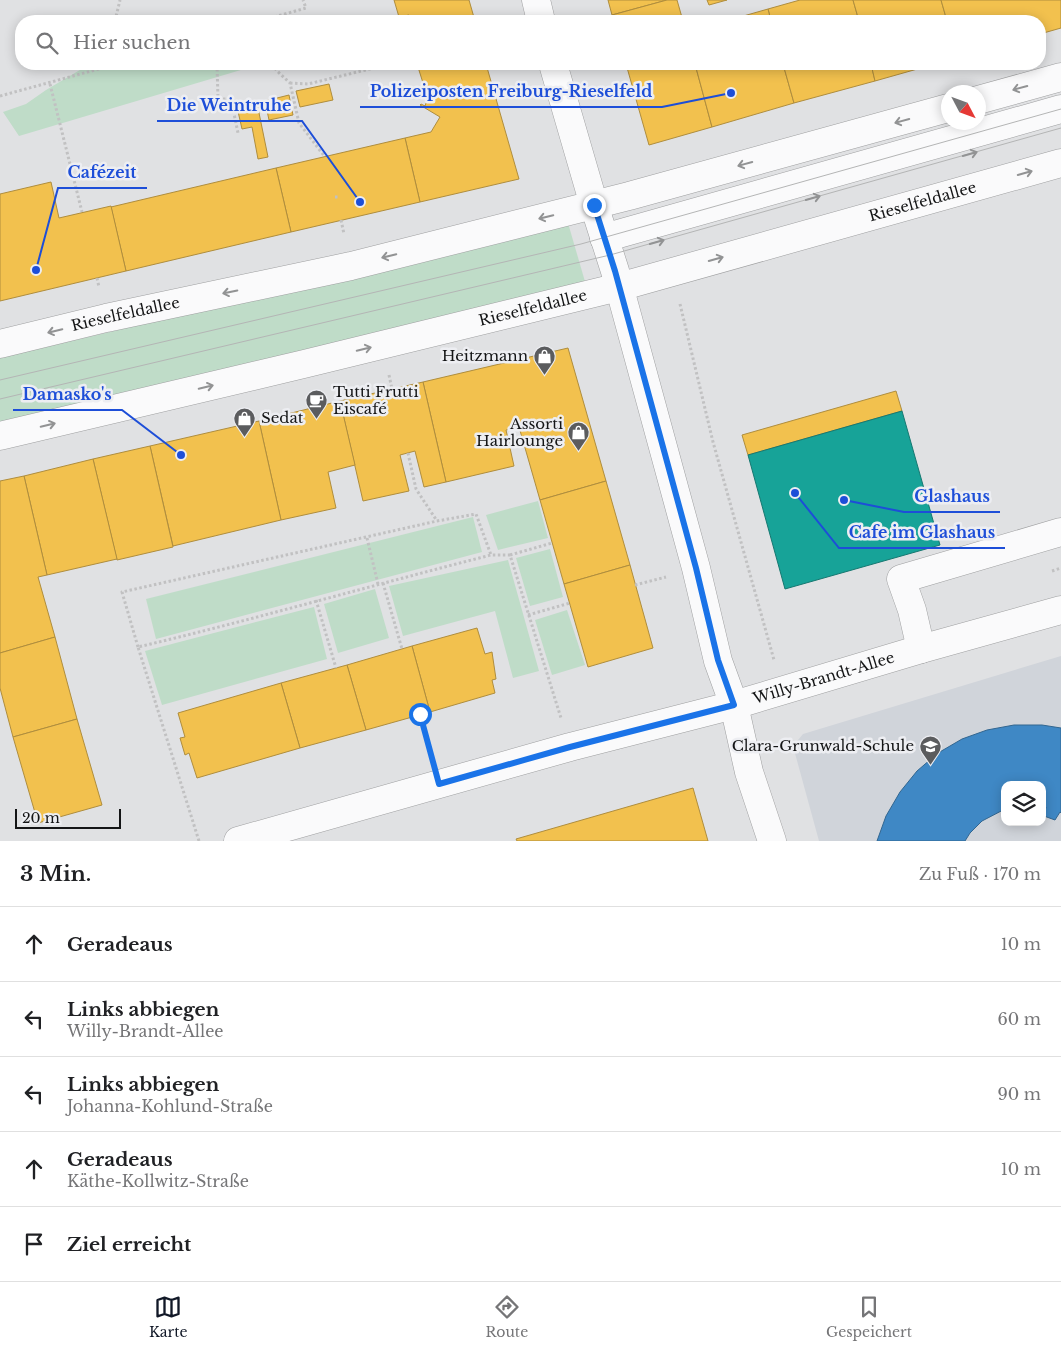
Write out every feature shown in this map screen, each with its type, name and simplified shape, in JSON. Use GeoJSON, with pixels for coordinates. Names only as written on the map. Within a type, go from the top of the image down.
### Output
{"type":"FeatureCollection","features":[{"type":"Feature","properties":{"kind":"street"},"geometry":{"type":"LineString","coordinates":[[536,0],[540,15]]}},
{"type":"Feature","properties":{"kind":"street"},"geometry":{"type":"LineString","coordinates":[[555,70],[619,287],[696,568],[718,660],[734,705],[749,772],[772,841]]}},
{"type":"Feature","properties":{"kind":"street"},"geometry":{"type":"LineString","coordinates":[[986,98],[1061,77]]}},
{"type":"Feature","properties":{"kind":"street"},"geometry":{"type":"LineString","coordinates":[[607,247],[1061,109]]}},
{"type":"Feature","properties":{"kind":"street","name":"Rieselfeldallee"},"geometry":{"type":"LineString","coordinates":[[0,344],[106,318],[351,266],[594,205],[941,110]]}},
{"type":"Feature","properties":{"kind":"street"},"geometry":{"type":"LineString","coordinates":[[607,247],[1061,128]]}},
{"type":"Feature","properties":{"kind":"street","name":"Rieselfeldallee"},"geometry":{"type":"LineString","coordinates":[[0,436],[619,287],[1061,163]]}},
{"type":"Feature","properties":{"kind":"street"},"geometry":{"type":"LineString","coordinates":[[921,649],[912,610],[901,580],[1061,532]]}},
{"type":"Feature","properties":{"kind":"street","name":"Willy-Brandt-Allee"},"geometry":{"type":"LineString","coordinates":[[238,841],[570,747],[734,705],[921,649],[1061,610]]}},
{"type":"Feature","properties":{"kind":"path"},"geometry":{"type":"LineString","coordinates":[[116,15],[120,0]]}},
{"type":"Feature","properties":{"kind":"path"},"geometry":{"type":"LineString","coordinates":[[283,15],[306,8],[303,0]]}},
{"type":"Feature","properties":{"kind":"path"},"geometry":{"type":"LineString","coordinates":[[0,96],[50,84],[95,70]]}},
{"type":"Feature","properties":{"kind":"path"},"geometry":{"type":"LineString","coordinates":[[217,70],[218,99],[231,99],[238,133]]}},
{"type":"Feature","properties":{"kind":"path"},"geometry":{"type":"LineString","coordinates":[[276,70],[290,83],[299,123],[325,157]]}},
{"type":"Feature","properties":{"kind":"path"},"geometry":{"type":"LineString","coordinates":[[290,83],[308,84],[362,70]]}},
{"type":"Feature","properties":{"kind":"path"},"geometry":{"type":"LineString","coordinates":[[50,84],[82,212]]}},
{"type":"Feature","properties":{"kind":"path"},"geometry":{"type":"LineString","coordinates":[[672,272],[713,442],[782,690]]}},
{"type":"Feature","properties":{"kind":"path"},"geometry":{"type":"LineString","coordinates":[[408,453],[416,489],[436,521]]}},
{"type":"Feature","properties":{"kind":"path"},"geometry":{"type":"LineString","coordinates":[[198,841],[122,592],[436,521],[476,514],[491,555]]}},
{"type":"Feature","properties":{"kind":"path"},"geometry":{"type":"LineString","coordinates":[[367,538],[378,584]]}},
{"type":"Feature","properties":{"kind":"path"},"geometry":{"type":"LineString","coordinates":[[138,647],[229,625],[316,600],[491,555],[510,555],[552,544]]}},
{"type":"Feature","properties":{"kind":"path"},"geometry":{"type":"LineString","coordinates":[[510,555],[570,747]]}},
{"type":"Feature","properties":{"kind":"path"},"geometry":{"type":"LineString","coordinates":[[383,583],[402,649]]}},
{"type":"Feature","properties":{"kind":"path"},"geometry":{"type":"LineString","coordinates":[[316,600],[336,668]]}},
{"type":"Feature","properties":{"kind":"path"},"geometry":{"type":"LineString","coordinates":[[528,615],[570,603]]}},
{"type":"Feature","properties":{"kind":"path"},"geometry":{"type":"LineString","coordinates":[[420,714],[439,784]]}},
{"type":"Feature","properties":{"kind":"shaded area","name":"Clara-Grunwald-Schule"},"geometry":{"type":"Polygon","coordinates":[[[1061,656],[1061,841],[819,841],[793,746],[803,734],[1061,656]]]}},
{"type":"Feature","properties":{"kind":"green space"},"geometry":{"type":"Polygon","coordinates":[[[80,70],[241,70],[19,136],[3,112],[26,104],[80,70]]]}},
{"type":"Feature","properties":{"kind":"green space"},"geometry":{"type":"Polygon","coordinates":[[[568,223],[586,285],[0,423],[0,358],[568,223]]]}},
{"type":"Feature","properties":{"kind":"green space"},"geometry":{"type":"Polygon","coordinates":[[[538,501],[548,538],[498,550],[486,515],[538,501]]]}},
{"type":"Feature","properties":{"kind":"green space"},"geometry":{"type":"Polygon","coordinates":[[[473,517],[482,552],[156,639],[146,599],[473,517]]]}},
{"type":"Feature","properties":{"kind":"green space"},"geometry":{"type":"Polygon","coordinates":[[[550,549],[563,597],[530,606],[516,558],[550,549]]]}},
{"type":"Feature","properties":{"kind":"green space"},"geometry":{"type":"Polygon","coordinates":[[[508,560],[539,671],[513,678],[495,611],[403,636],[389,586],[508,560]]]}},
{"type":"Feature","properties":{"kind":"green space"},"geometry":{"type":"Polygon","coordinates":[[[375,589],[389,638],[338,653],[324,604],[375,589]]]}},
{"type":"Feature","properties":{"kind":"green space"},"geometry":{"type":"Polygon","coordinates":[[[314,607],[327,659],[162,705],[145,651],[314,607]]]}},
{"type":"Feature","properties":{"kind":"green space"},"geometry":{"type":"Polygon","coordinates":[[[567,610],[585,665],[552,675],[535,620],[567,610]]]}},
{"type":"Feature","properties":{"kind":"building: Wohnen"},"geometry":{"type":"Polygon","coordinates":[[[394,0],[469,0],[473,15],[409,15],[398,15],[394,0]]]}},
{"type":"Feature","properties":{"kind":"building: Wohnen"},"geometry":{"type":"Polygon","coordinates":[[[608,0],[667,0],[612,15],[608,0]]]}},
{"type":"Feature","properties":{"kind":"building: Wohnen"},"geometry":{"type":"Polygon","coordinates":[[[667,0],[677,0],[681,15],[612,15],[667,0]]]}},
{"type":"Feature","properties":{"kind":"building: Wohnen"},"geometry":{"type":"Polygon","coordinates":[[[707,0],[727,0],[709,5],[707,0]]]}},
{"type":"Feature","properties":{"kind":"building: Wohnen"},"geometry":{"type":"Polygon","coordinates":[[[800,0],[853,0],[857,15],[770,15],[768,9],[800,0]]]}},
{"type":"Feature","properties":{"kind":"building: Wohnen"},"geometry":{"type":"Polygon","coordinates":[[[853,0],[941,0],[945,15],[857,15],[853,0]]]}},
{"type":"Feature","properties":{"kind":"building: Wohnen"},"geometry":{"type":"Polygon","coordinates":[[[941,0],[1061,0],[1061,28],[1046,32],[1046,15],[945,15],[941,0]]]}},
{"type":"Feature","properties":{"kind":"building: Wohnen"},"geometry":{"type":"Polygon","coordinates":[[[768,9],[770,15],[747,15],[768,9]]]}},
{"type":"Feature","properties":{"kind":"building: Wohnen"},"geometry":{"type":"Polygon","coordinates":[[[419,70],[488,70],[519,179],[420,202],[405,138],[431,132],[440,117],[420,105],[425,106],[430,92],[424,86],[419,70]]]}},
{"type":"Feature","properties":{"kind":"building: Wohnen"},"geometry":{"type":"Polygon","coordinates":[[[628,70],[697,70],[712,127],[649,145],[628,70]]]}},
{"type":"Feature","properties":{"kind":"building: Wohnen"},"geometry":{"type":"Polygon","coordinates":[[[697,70],[785,70],[794,103],[712,127],[697,70]]]}},
{"type":"Feature","properties":{"kind":"building: Wohnen"},"geometry":{"type":"Polygon","coordinates":[[[785,70],[872,70],[875,81],[794,103],[785,70]]]}},
{"type":"Feature","properties":{"kind":"building: Wohnen"},"geometry":{"type":"Polygon","coordinates":[[[872,70],[914,70],[875,81],[872,70]]]}},
{"type":"Feature","properties":{"kind":"building: Wohnen"},"geometry":{"type":"Polygon","coordinates":[[[329,84],[333,100],[300,107],[296,91],[329,84]]]}},
{"type":"Feature","properties":{"kind":"building: Wohnen"},"geometry":{"type":"Polygon","coordinates":[[[289,95],[293,115],[269,120],[265,101],[289,95]]]}},
{"type":"Feature","properties":{"kind":"building: Wohnen"},"geometry":{"type":"Polygon","coordinates":[[[257,103],[268,157],[258,159],[252,127],[242,129],[237,107],[257,103]]]}},
{"type":"Feature","properties":{"kind":"building: Wohnen"},"geometry":{"type":"Polygon","coordinates":[[[405,138],[420,202],[291,232],[276,168],[405,138]]]}},
{"type":"Feature","properties":{"kind":"building: Wohnen"},"geometry":{"type":"Polygon","coordinates":[[[276,168],[291,232],[126,271],[111,207],[276,168]]]}},
{"type":"Feature","properties":{"kind":"building: Wohnen"},"geometry":{"type":"Polygon","coordinates":[[[51,182],[59,218],[111,206],[126,271],[0,301],[0,194],[51,182]]]}},
{"type":"Feature","properties":{"kind":"building: Wohnen"},"geometry":{"type":"Polygon","coordinates":[[[568,348],[606,481],[540,500],[519,427],[506,430],[514,466],[446,482],[423,382],[568,348]]]}},
{"type":"Feature","properties":{"kind":"building: Wohnen"},"geometry":{"type":"Polygon","coordinates":[[[423,382],[446,482],[424,487],[415,451],[400,455],[409,491],[363,501],[340,401],[423,382]]]}},
{"type":"Feature","properties":{"kind":"building: Wohnen"},"geometry":{"type":"Polygon","coordinates":[[[896,391],[902,411],[748,455],[742,435],[896,391]]]}},
{"type":"Feature","properties":{"kind":"building: Wohnen"},"geometry":{"type":"Polygon","coordinates":[[[340,401],[355,465],[328,472],[336,508],[281,520],[259,421],[340,401]]]}},
{"type":"Feature","properties":{"kind":"building: Wohnen"},"geometry":{"type":"Polygon","coordinates":[[[259,421],[281,520],[173,546],[150,446],[259,421]]]}},
{"type":"Feature","properties":{"kind":"building: Wohnen"},"geometry":{"type":"Polygon","coordinates":[[[150,446],[173,547],[117,560],[93,459],[150,446]]]}},
{"type":"Feature","properties":{"kind":"building: Wohnen"},"geometry":{"type":"Polygon","coordinates":[[[93,459],[117,559],[47,575],[24,476],[93,459]]]}},
{"type":"Feature","properties":{"kind":"building: Wohnen"},"geometry":{"type":"Polygon","coordinates":[[[24,476],[47,575],[38,577],[55,637],[0,653],[0,481],[24,476]]]}},
{"type":"Feature","properties":{"kind":"building: Wohnen"},"geometry":{"type":"Polygon","coordinates":[[[606,481],[630,565],[564,584],[540,500],[606,481]]]}},
{"type":"Feature","properties":{"kind":"building: Wohnen"},"geometry":{"type":"Polygon","coordinates":[[[630,565],[653,648],[588,667],[564,584],[630,565]]]}},
{"type":"Feature","properties":{"kind":"building: Wohnen"},"geometry":{"type":"Polygon","coordinates":[[[477,628],[485,654],[492,652],[496,679],[492,680],[495,693],[430,712],[412,646],[477,628]]]}},
{"type":"Feature","properties":{"kind":"building: Wohnen"},"geometry":{"type":"Polygon","coordinates":[[[55,637],[77,719],[13,737],[0,688],[0,653],[55,637]]]}},
{"type":"Feature","properties":{"kind":"building: Wohnen"},"geometry":{"type":"Polygon","coordinates":[[[412,646],[430,712],[366,730],[347,665],[412,646]]]}},
{"type":"Feature","properties":{"kind":"building: Wohnen"},"geometry":{"type":"Polygon","coordinates":[[[347,665],[366,730],[300,748],[281,683],[347,665]]]}},
{"type":"Feature","properties":{"kind":"building: Wohnen"},"geometry":{"type":"Polygon","coordinates":[[[281,683],[300,748],[197,778],[189,753],[185,755],[180,738],[185,737],[178,713],[281,683]]]}},
{"type":"Feature","properties":{"kind":"building: Wohnen"},"geometry":{"type":"Polygon","coordinates":[[[77,719],[102,805],[38,823],[13,737],[77,719]]]}},
{"type":"Feature","properties":{"kind":"building: Wohnen"},"geometry":{"type":"Polygon","coordinates":[[[693,788],[708,841],[517,841],[516,839],[693,788]]]}},
{"type":"Feature","properties":{"kind":"building: Schulen"},"geometry":{"type":"Polygon","coordinates":[[[1014,725],[1042,725],[1061,728],[1061,813],[1055,820],[1046,817],[1046,781],[1001,781],[1001,811],[982,821],[965,841],[877,841],[886,816],[900,792],[917,771],[938,753],[962,739],[987,730],[1014,725]]]}},
{"type":"Feature","properties":{"kind":"building: Öffentlich"},"geometry":{"type":"Polygon","coordinates":[[[902,411],[940,545],[785,589],[748,455],[902,411]]]}},
{"type":"Feature","properties":{"kind":"tram line"},"geometry":{"type":"LineString","coordinates":[[0,380],[581,244],[1061,109]]}},
{"type":"Feature","properties":{"kind":"tram line"},"geometry":{"type":"LineString","coordinates":[[0,399],[610,255],[1061,128]]}},
{"type":"Feature","properties":{"kind":"place","name":"Polizeiposten Freiburg-Rieselfeld"},"geometry":{"type":"Point","coordinates":[731,93]}},
{"type":"Feature","properties":{"kind":"place","name":"Die Weintruhe"},"geometry":{"type":"Point","coordinates":[360,202]}},
{"type":"Feature","properties":{"kind":"place","name":"Cafézeit"},"geometry":{"type":"Point","coordinates":[36,270]}},
{"type":"Feature","properties":{"kind":"place","name":"Heitzmann"},"geometry":{"type":"Point","coordinates":[544,375]}},
{"type":"Feature","properties":{"kind":"place","name":"Tutti Frutti Eiscafé"},"geometry":{"type":"Point","coordinates":[317,420]}},
{"type":"Feature","properties":{"kind":"place","name":"Sedat"},"geometry":{"type":"Point","coordinates":[245,437]}},
{"type":"Feature","properties":{"kind":"place","name":"Assorti Hairlounge"},"geometry":{"type":"Point","coordinates":[579,452]}},
{"type":"Feature","properties":{"kind":"place","name":"Damasko's"},"geometry":{"type":"Point","coordinates":[181,455]}},
{"type":"Feature","properties":{"kind":"place","name":"Cafe im Glashaus"},"geometry":{"type":"Point","coordinates":[795,493]}},
{"type":"Feature","properties":{"kind":"place","name":"Glashaus"},"geometry":{"type":"Point","coordinates":[844,500]}},
{"type":"Feature","properties":{"kind":"place","name":"Clara-Grunwald-Schule"},"geometry":{"type":"Point","coordinates":[930,765]}},
{"type":"Feature","properties":{"kind":"route"},"geometry":{"type":"LineString","coordinates":[[420,714],[439,784],[570,747],[734,705],[718,660],[696,568],[615,271],[594,205]]}}]}
